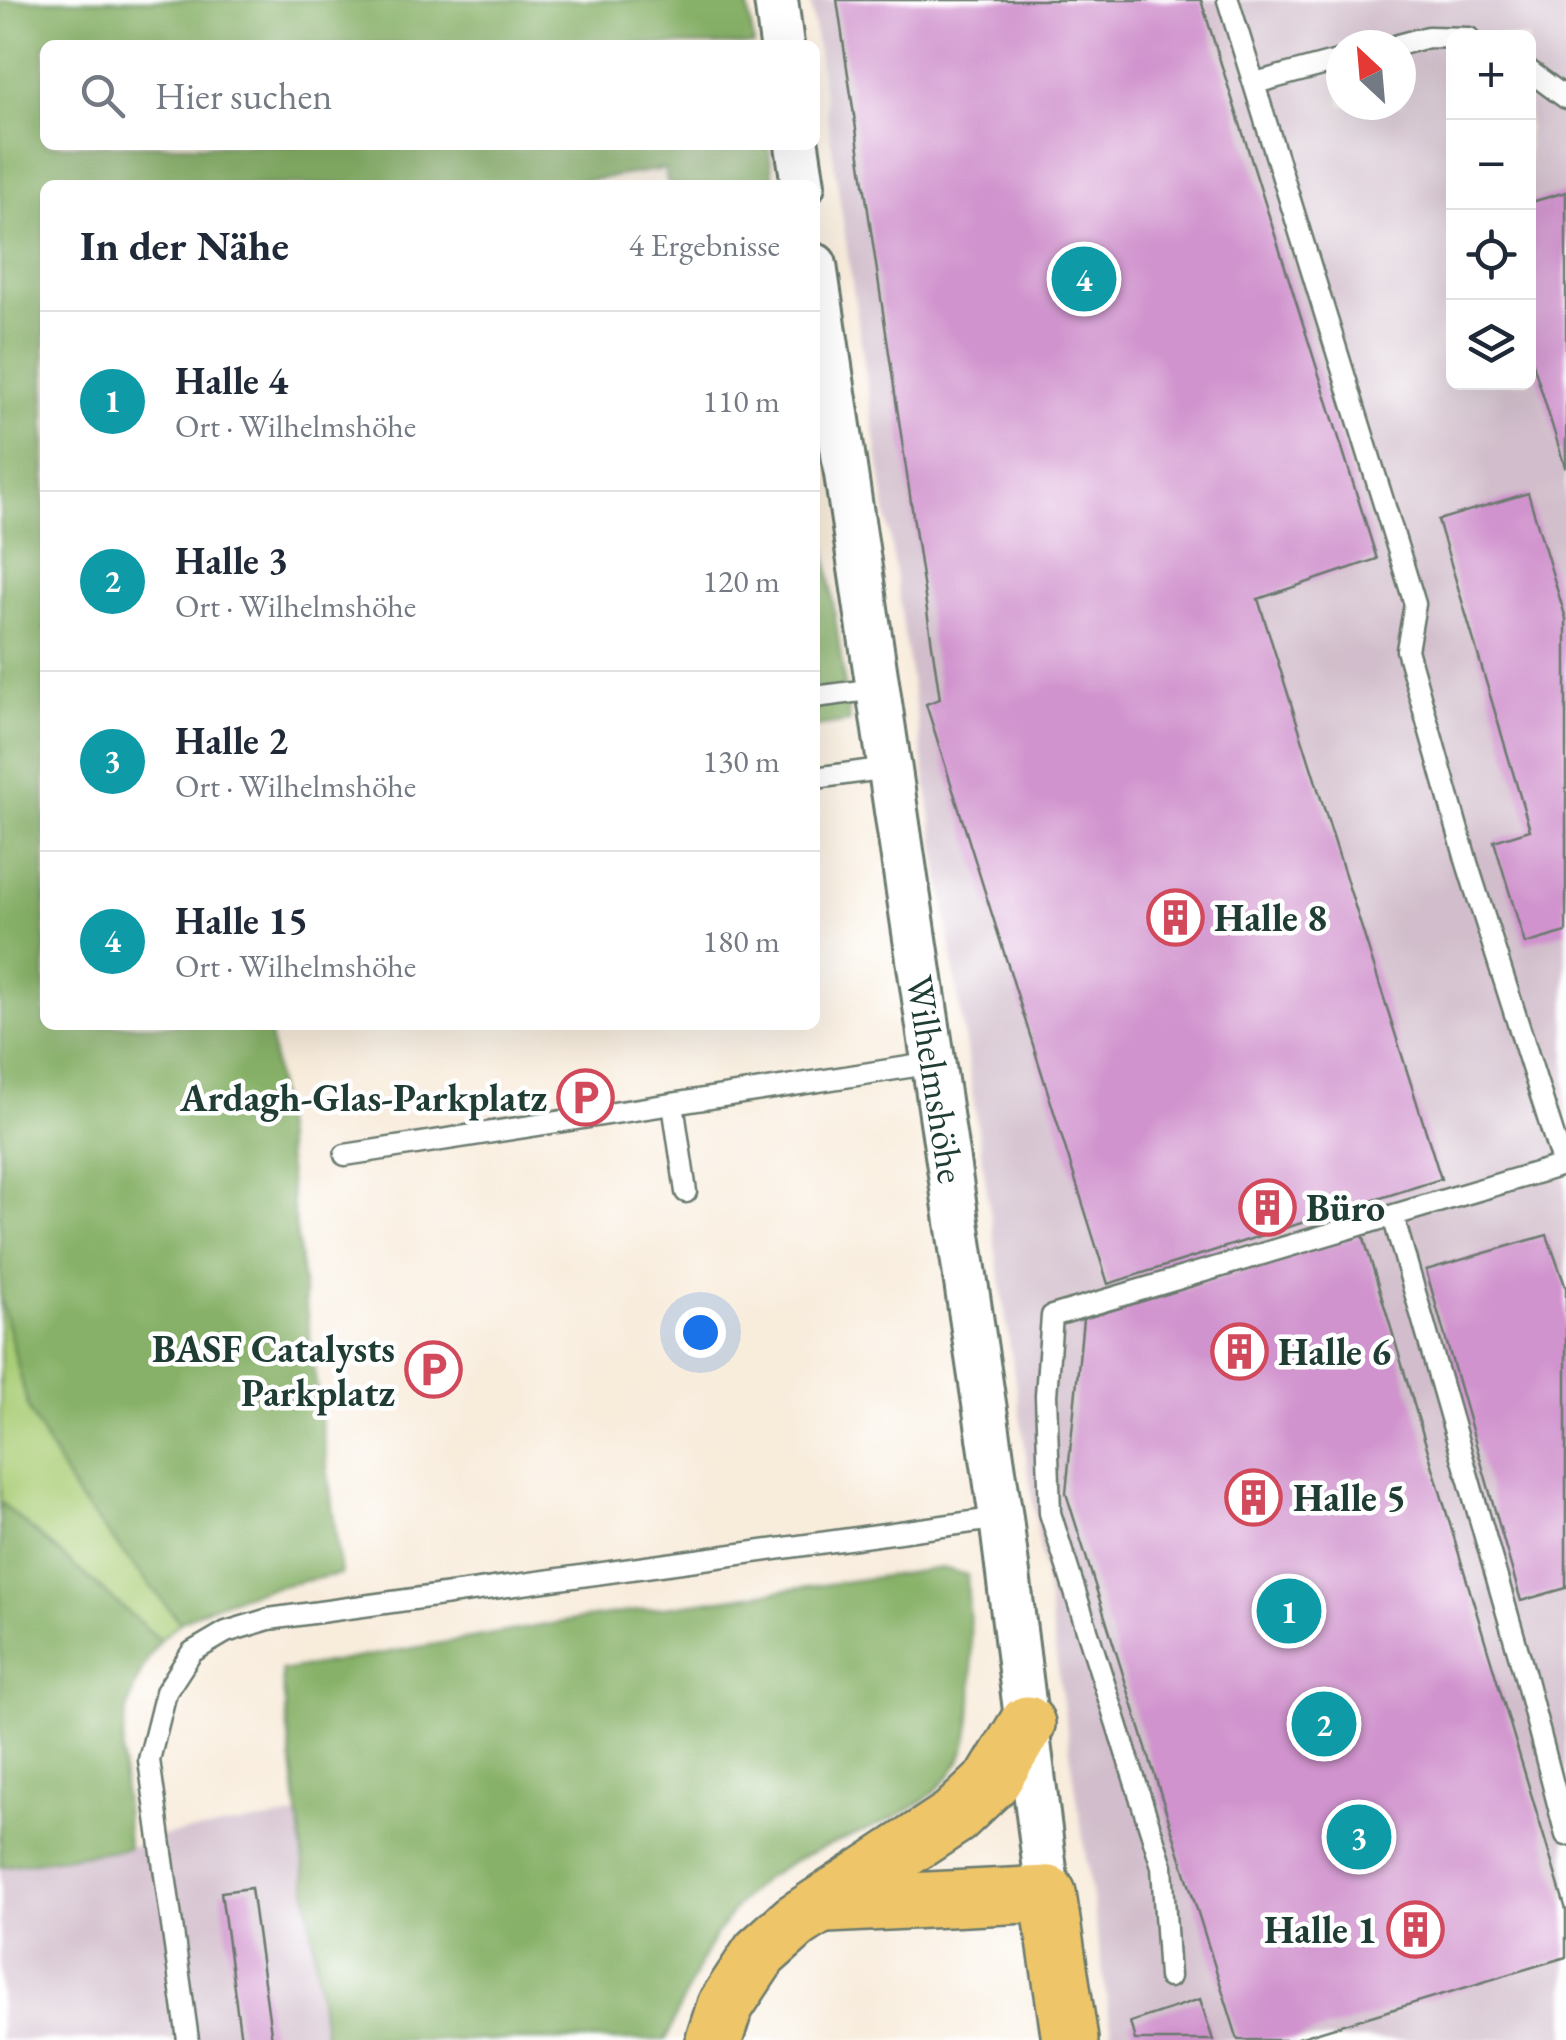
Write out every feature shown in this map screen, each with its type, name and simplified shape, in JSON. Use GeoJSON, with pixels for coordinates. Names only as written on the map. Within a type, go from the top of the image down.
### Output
{"type":"FeatureCollection","features":[{"type":"Feature","properties":{"kind":"main road"},"geometry":{"type":"LineString","coordinates":[[714,2040],[726,2006],[760,1953],[796,1921],[954,1817],[993,1780],[1027,1724]]}},
{"type":"Feature","properties":{"kind":"main road"},"geometry":{"type":"LineString","coordinates":[[824,1905],[1048,1894],[1070,2040]]}},
{"type":"Feature","properties":{"kind":"street"},"geometry":{"type":"LineString","coordinates":[[776,0],[781,40]]}},
{"type":"Feature","properties":{"kind":"street"},"geometry":{"type":"LineString","coordinates":[[798,150],[802,180]]}},
{"type":"Feature","properties":{"kind":"street","name":"Wilhelmshöhe"},"geometry":{"type":"LineString","coordinates":[[820,301],[1001,1518],[1048,1894]]}},
{"type":"Feature","properties":{"kind":"lane"},"geometry":{"type":"LineString","coordinates":[[1169,1977],[1162,1866],[1050,1512],[1046,1396],[1052,1316],[1563,1165],[1468,862],[1407,650],[1415,604],[1228,0]]}},
{"type":"Feature","properties":{"kind":"lane"},"geometry":{"type":"LineString","coordinates":[[1416,40],[1446,37]]}},
{"type":"Feature","properties":{"kind":"lane"},"geometry":{"type":"LineString","coordinates":[[1255,83],[1326,64]]}},
{"type":"Feature","properties":{"kind":"lane"},"geometry":{"type":"LineString","coordinates":[[1536,76],[1566,98]]}},
{"type":"Feature","properties":{"kind":"lane"},"geometry":{"type":"LineString","coordinates":[[820,696],[876,689]]}},
{"type":"Feature","properties":{"kind":"lane"},"geometry":{"type":"LineString","coordinates":[[820,777],[888,768]]}},
{"type":"Feature","properties":{"kind":"lane"},"geometry":{"type":"LineString","coordinates":[[345,1155],[934,1063]]}},
{"type":"Feature","properties":{"kind":"lane"},"geometry":{"type":"LineString","coordinates":[[673,1104],[686,1192]]}},
{"type":"Feature","properties":{"kind":"lane"},"geometry":{"type":"LineString","coordinates":[[1392,1216],[1524,1672],[1566,1836]]}},
{"type":"Feature","properties":{"kind":"lane"},"geometry":{"type":"LineString","coordinates":[[188,2040],[149,1760],[166,1692],[192,1652],[226,1632],[269,1618],[1001,1518]]}},
{"type":"Feature","properties":{"kind":"shaded area"},"geometry":{"type":"Polygon","coordinates":[[[810,0],[1566,0],[1566,2040],[1113,2040],[820,67],[820,40],[816,40],[810,0]]]}},
{"type":"Feature","properties":{"kind":"shaded area"},"geometry":{"type":"Polygon","coordinates":[[[297,1816],[325,2040],[0,2040],[0,1867],[128,1848],[160,1836],[297,1816]]]}},
{"type":"Feature","properties":{"kind":"green space"},"geometry":{"type":"Polygon","coordinates":[[[0,0],[747,0],[753,40],[40,40],[40,150],[769,150],[773,180],[667,180],[665,169],[590,180],[40,180],[40,1030],[270,1030],[341,1574],[238,1597],[180,1622],[76,1495],[29,1410],[0,1296],[0,0]]]}},
{"type":"Feature","properties":{"kind":"green space"},"geometry":{"type":"Polygon","coordinates":[[[820,510],[850,722],[820,726],[820,510]]]}},
{"type":"Feature","properties":{"kind":"green space"},"geometry":{"type":"Polygon","coordinates":[[[0,1296],[29,1410],[76,1495],[180,1622],[160,1640],[0,1502],[0,1296]]]}},
{"type":"Feature","properties":{"kind":"green space"},"geometry":{"type":"Polygon","coordinates":[[[0,1502],[160,1640],[144,1666],[126,1716],[122,1765],[128,1848],[0,1867],[0,1502]]]}},
{"type":"Feature","properties":{"kind":"green space"},"geometry":{"type":"Polygon","coordinates":[[[942,1568],[967,1575],[972,1699],[966,1746],[958,1764],[939,1788],[915,1806],[804,1856],[753,1889],[713,1940],[666,2040],[325,2040],[281,1671],[580,1619],[942,1568]]]}},
{"type":"Feature","properties":{"kind":"building"},"geometry":{"type":"Polygon","coordinates":[[[837,0],[1201,0],[1377,559],[1258,599],[1441,1179],[1108,1284],[926,704],[940,699],[837,0]]]}},
{"type":"Feature","properties":{"kind":"building"},"geometry":{"type":"Polygon","coordinates":[[[1566,192],[1565,467],[1536,373],[1536,201],[1566,192]]]}},
{"type":"Feature","properties":{"kind":"building"},"geometry":{"type":"Polygon","coordinates":[[[1528,493],[1566,619],[1566,932],[1525,944],[1494,841],[1530,830],[1438,520],[1528,493]]]}},
{"type":"Feature","properties":{"kind":"building"},"geometry":{"type":"Polygon","coordinates":[[[1363,1235],[1566,1910],[1566,1957],[1292,2040],[1238,2040],[1066,1493],[1083,1319],[1363,1235]]]}},
{"type":"Feature","properties":{"kind":"building"},"geometry":{"type":"Polygon","coordinates":[[[1547,1235],[1566,1288],[1566,1588],[1521,1601],[1426,1270],[1547,1235]]]}},
{"type":"Feature","properties":{"kind":"building"},"geometry":{"type":"Polygon","coordinates":[[[251,1888],[272,2040],[241,2040],[221,1892],[251,1888]]]}},
{"type":"Feature","properties":{"kind":"building"},"geometry":{"type":"Polygon","coordinates":[[[1200,1999],[1213,2040],[1135,2040],[1130,2022],[1200,1999]]]}},
{"type":"Feature","properties":{"kind":"place","name":"Halle 15"},"geometry":{"type":"Point","coordinates":[1084,279]}},
{"type":"Feature","properties":{"kind":"place","name":"Halle 8"},"geometry":{"type":"Point","coordinates":[1175,917]}},
{"type":"Feature","properties":{"kind":"place","name":"Ardagh-Glas-Parkplatz"},"geometry":{"type":"Point","coordinates":[586,1097]}},
{"type":"Feature","properties":{"kind":"place","name":"Büro"},"geometry":{"type":"Point","coordinates":[1267,1207]}},
{"type":"Feature","properties":{"kind":"place","name":"Halle 6"},"geometry":{"type":"Point","coordinates":[1239,1351]}},
{"type":"Feature","properties":{"kind":"place","name":"BASF Catalysts Parkplatz"},"geometry":{"type":"Point","coordinates":[434,1370]}},
{"type":"Feature","properties":{"kind":"place","name":"Halle 5"},"geometry":{"type":"Point","coordinates":[1254,1497]}},
{"type":"Feature","properties":{"kind":"place","name":"Halle 4"},"geometry":{"type":"Point","coordinates":[1289,1611]}},
{"type":"Feature","properties":{"kind":"place","name":"Halle 3"},"geometry":{"type":"Point","coordinates":[1324,1724]}},
{"type":"Feature","properties":{"kind":"place","name":"Halle 2"},"geometry":{"type":"Point","coordinates":[1359,1837]}},
{"type":"Feature","properties":{"kind":"place","name":"Halle 1"},"geometry":{"type":"Point","coordinates":[1416,1929]}}]}
